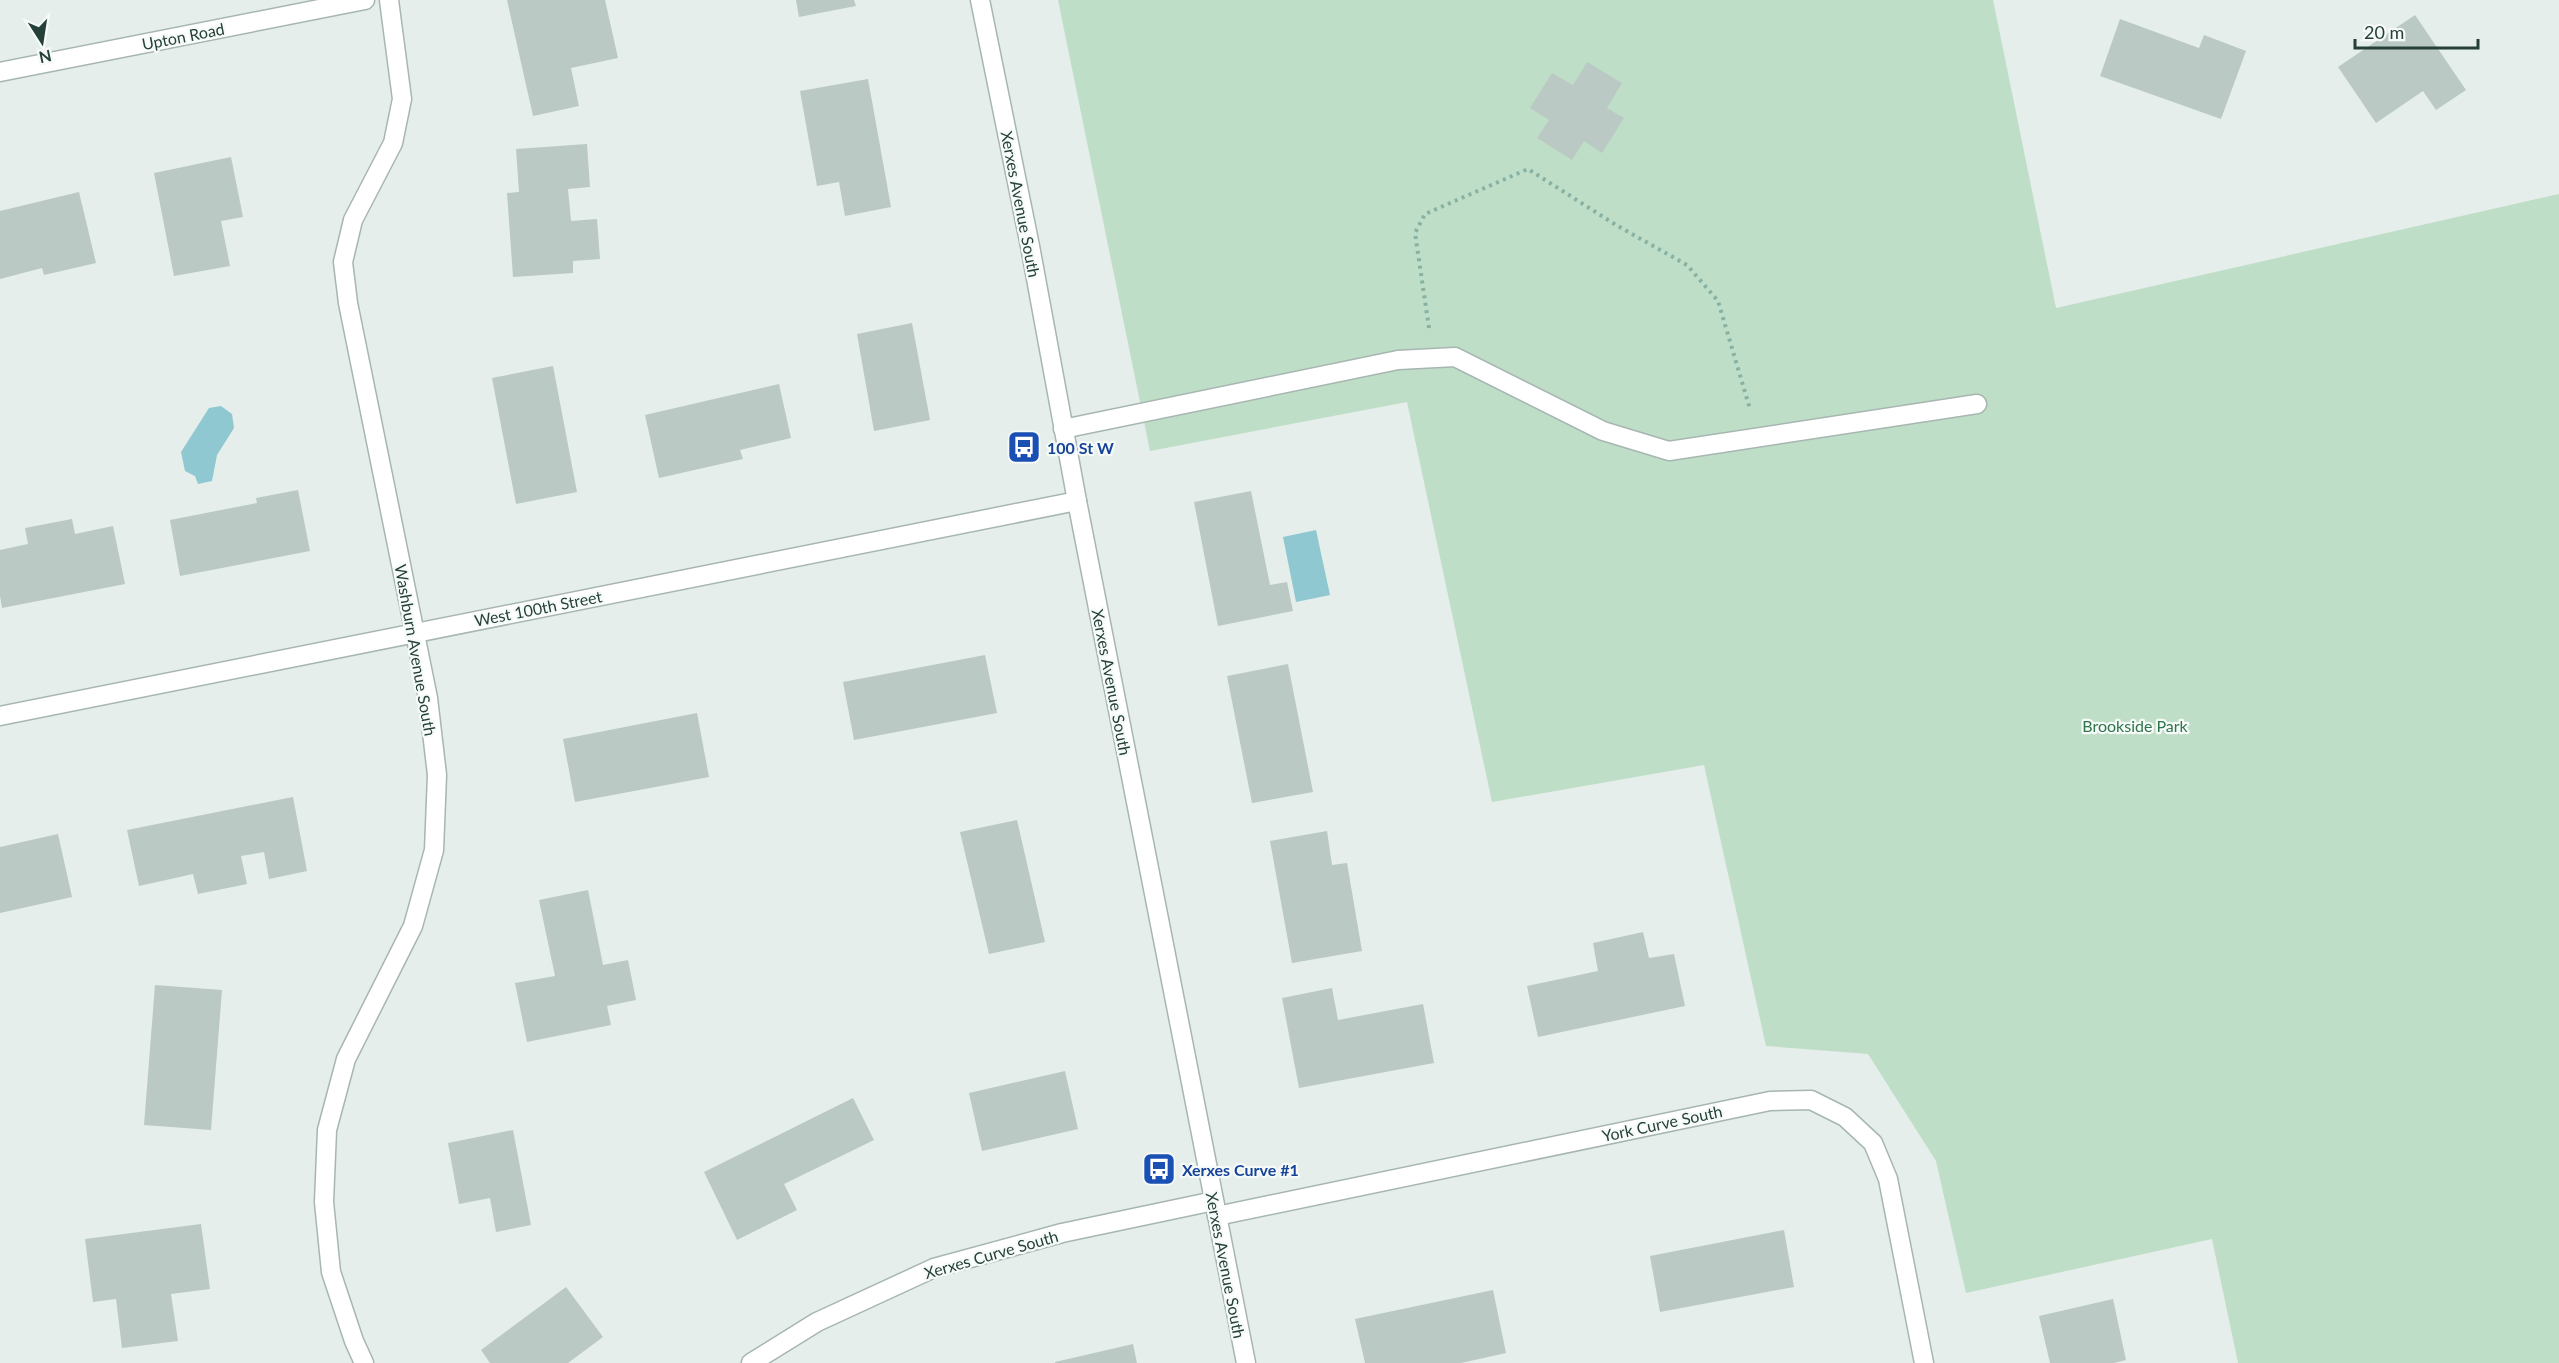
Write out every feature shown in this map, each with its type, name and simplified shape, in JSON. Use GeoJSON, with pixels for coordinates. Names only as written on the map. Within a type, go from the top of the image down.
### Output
{"type":"FeatureCollection","features":[{"type":"Feature","properties":{"kind":"street","name":"Upton Road"},"geometry":{"type":"LineString","coordinates":[[0,72],[365,0]]}},
{"type":"Feature","properties":{"kind":"street","name":"Washburn Avenue South"},"geometry":{"type":"LineString","coordinates":[[364,1363],[354,1341],[331,1272],[324,1202],[327,1130],[346,1059],[412,926],[434,850],[437,775],[428,698],[348,303],[343,262],[353,220],[393,143],[402,99],[389,0]]}},
{"type":"Feature","properties":{"kind":"street","name":"Xerxes Avenue South"},"geometry":{"type":"LineString","coordinates":[[980,0],[1030,246],[1063,429],[1246,1363]]}},
{"type":"Feature","properties":{"kind":"street"},"geometry":{"type":"LineString","coordinates":[[1063,429],[1398,360],[1455,357],[1603,430],[1669,450],[1977,404]]}},
{"type":"Feature","properties":{"kind":"street","name":"West 100th Street"},"geometry":{"type":"LineString","coordinates":[[0,716],[1077,501]]}},
{"type":"Feature","properties":{"kind":"street","name":"York Curve South"},"geometry":{"type":"LineString","coordinates":[[1216,1208],[1770,1101],[1811,1100],[1845,1117],[1873,1143],[1888,1179],[1924,1363]]}},
{"type":"Feature","properties":{"kind":"street","name":"Xerxes Curve South"},"geometry":{"type":"LineString","coordinates":[[751,1363],[817,1322],[934,1268],[1062,1233],[1216,1208]]}},
{"type":"Feature","properties":{"kind":"path"},"geometry":{"type":"LineString","coordinates":[[1434,358],[1415,233],[1425,214],[1528,169],[1616,225],[1687,265],[1718,301],[1757,437]]}},
{"type":"Feature","properties":{"kind":"green space","name":"Brookside Park"},"geometry":{"type":"Polygon","coordinates":[[[1058,0],[1993,0],[2056,308],[2559,194],[2559,1363],[2238,1363],[2212,1239],[1966,1293],[1936,1161],[1868,1054],[1766,1046],[1704,765],[1492,802],[1407,402],[1150,451],[1058,0]]]}},
{"type":"Feature","properties":{"kind":"water"},"geometry":{"type":"Polygon","coordinates":[[[221,406],[232,414],[234,428],[217,455],[212,481],[198,484],[195,476],[185,471],[181,452],[209,408],[221,406]]]}},
{"type":"Feature","properties":{"kind":"water"},"geometry":{"type":"Polygon","coordinates":[[[1316,530],[1330,595],[1296,602],[1283,537],[1316,530]]]}},
{"type":"Feature","properties":{"kind":"building"},"geometry":{"type":"Polygon","coordinates":[[[507,0],[605,0],[618,58],[571,68],[579,106],[533,116],[507,0]]]}},
{"type":"Feature","properties":{"kind":"building"},"geometry":{"type":"Polygon","coordinates":[[[796,0],[854,0],[856,6],[799,17],[796,0]]]}},
{"type":"Feature","properties":{"kind":"building"},"geometry":{"type":"Polygon","coordinates":[[[2415,15],[2466,90],[2436,110],[2423,91],[2376,123],[2338,67],[2415,15]]]}},
{"type":"Feature","properties":{"kind":"building"},"geometry":{"type":"Polygon","coordinates":[[[2120,19],[2199,48],[2204,35],[2246,51],[2221,119],[2100,76],[2120,19]]]}},
{"type":"Feature","properties":{"kind":"building"},"geometry":{"type":"Polygon","coordinates":[[[1587,62],[1622,83],[1607,108],[1624,118],[1602,153],[1584,141],[1572,160],[1537,138],[1549,120],[1530,108],[1552,73],[1573,85],[1587,62]]]}},
{"type":"Feature","properties":{"kind":"building"},"geometry":{"type":"Polygon","coordinates":[[[868,79],[891,207],[845,216],[839,182],[817,186],[800,91],[868,79]]]}},
{"type":"Feature","properties":{"kind":"building"},"geometry":{"type":"Polygon","coordinates":[[[587,144],[590,187],[568,189],[571,221],[597,219],[600,259],[573,261],[573,273],[513,277],[507,193],[519,192],[516,149],[587,144]]]}},
{"type":"Feature","properties":{"kind":"building"},"geometry":{"type":"Polygon","coordinates":[[[231,157],[243,217],[221,221],[230,266],[174,276],[154,173],[231,157]]]}},
{"type":"Feature","properties":{"kind":"building"},"geometry":{"type":"Polygon","coordinates":[[[79,192],[96,263],[44,275],[42,268],[0,279],[0,211],[79,192]]]}},
{"type":"Feature","properties":{"kind":"building"},"geometry":{"type":"Polygon","coordinates":[[[912,323],[930,420],[874,431],[857,334],[912,323]]]}},
{"type":"Feature","properties":{"kind":"building"},"geometry":{"type":"Polygon","coordinates":[[[553,366],[577,492],[516,504],[492,378],[553,366]]]}},
{"type":"Feature","properties":{"kind":"building"},"geometry":{"type":"Polygon","coordinates":[[[779,384],[791,438],[740,450],[743,459],[659,478],[645,415],[779,384]]]}},
{"type":"Feature","properties":{"kind":"building"},"geometry":{"type":"Polygon","coordinates":[[[298,490],[310,551],[180,576],[170,520],[257,503],[256,498],[298,490]]]}},
{"type":"Feature","properties":{"kind":"building"},"geometry":{"type":"Polygon","coordinates":[[[1251,491],[1270,585],[1287,582],[1293,611],[1218,626],[1194,502],[1251,491]]]}},
{"type":"Feature","properties":{"kind":"building"},"geometry":{"type":"Polygon","coordinates":[[[72,519],[75,534],[113,526],[125,584],[2,608],[0,550],[28,544],[25,528],[72,519]]]}},
{"type":"Feature","properties":{"kind":"building"},"geometry":{"type":"Polygon","coordinates":[[[985,655],[997,713],[854,740],[843,682],[985,655]]]}},
{"type":"Feature","properties":{"kind":"building"},"geometry":{"type":"Polygon","coordinates":[[[1288,664],[1313,792],[1252,803],[1227,676],[1288,664]]]}},
{"type":"Feature","properties":{"kind":"building"},"geometry":{"type":"Polygon","coordinates":[[[697,713],[709,777],[575,802],[563,739],[697,713]]]}},
{"type":"Feature","properties":{"kind":"building"},"geometry":{"type":"Polygon","coordinates":[[[293,797],[307,871],[269,879],[264,852],[241,856],[247,884],[198,894],[193,874],[139,886],[127,830],[293,797]]]}},
{"type":"Feature","properties":{"kind":"building"},"geometry":{"type":"Polygon","coordinates":[[[1017,820],[1045,942],[989,954],[960,832],[1017,820]]]}},
{"type":"Feature","properties":{"kind":"building"},"geometry":{"type":"Polygon","coordinates":[[[1327,831],[1332,865],[1347,863],[1362,951],[1292,963],[1270,841],[1327,831]]]}},
{"type":"Feature","properties":{"kind":"building"},"geometry":{"type":"Polygon","coordinates":[[[58,834],[72,897],[0,913],[0,847],[58,834]]]}},
{"type":"Feature","properties":{"kind":"building"},"geometry":{"type":"Polygon","coordinates":[[[588,890],[603,965],[628,960],[636,1000],[607,1006],[611,1025],[527,1042],[515,983],[555,976],[539,900],[588,890]]]}},
{"type":"Feature","properties":{"kind":"building"},"geometry":{"type":"Polygon","coordinates":[[[1643,932],[1649,958],[1674,954],[1685,1006],[1538,1037],[1527,986],[1598,971],[1593,943],[1643,932]]]}},
{"type":"Feature","properties":{"kind":"building"},"geometry":{"type":"Polygon","coordinates":[[[155,985],[222,990],[211,1130],[144,1125],[155,985]]]}},
{"type":"Feature","properties":{"kind":"building"},"geometry":{"type":"Polygon","coordinates":[[[1332,988],[1338,1020],[1423,1004],[1434,1063],[1299,1088],[1282,998],[1332,988]]]}},
{"type":"Feature","properties":{"kind":"building"},"geometry":{"type":"Polygon","coordinates":[[[1065,1071],[1078,1129],[982,1151],[969,1093],[1065,1071]]]}},
{"type":"Feature","properties":{"kind":"building"},"geometry":{"type":"Polygon","coordinates":[[[853,1098],[874,1140],[784,1184],[797,1210],[737,1240],[704,1172],[853,1098]]]}},
{"type":"Feature","properties":{"kind":"building"},"geometry":{"type":"Polygon","coordinates":[[[513,1130],[531,1225],[496,1232],[490,1198],[459,1204],[448,1143],[513,1130]]]}},
{"type":"Feature","properties":{"kind":"building"},"geometry":{"type":"Polygon","coordinates":[[[201,1224],[210,1289],[171,1294],[178,1341],[122,1348],[116,1299],[93,1302],[85,1239],[201,1224]]]}},
{"type":"Feature","properties":{"kind":"building"},"geometry":{"type":"Polygon","coordinates":[[[1784,1230],[1794,1287],[1660,1312],[1650,1256],[1784,1230]]]}},
{"type":"Feature","properties":{"kind":"building"},"geometry":{"type":"Polygon","coordinates":[[[566,1287],[603,1337],[568,1363],[490,1363],[481,1350],[566,1287]]]}},
{"type":"Feature","properties":{"kind":"building"},"geometry":{"type":"Polygon","coordinates":[[[1493,1290],[1506,1353],[1461,1363],[1365,1363],[1355,1319],[1493,1290]]]}},
{"type":"Feature","properties":{"kind":"building"},"geometry":{"type":"Polygon","coordinates":[[[2113,1299],[2126,1360],[2114,1363],[2050,1363],[2039,1316],[2113,1299]]]}},
{"type":"Feature","properties":{"kind":"building"},"geometry":{"type":"Polygon","coordinates":[[[1133,1344],[1137,1363],[1055,1363],[1055,1362],[1133,1344]]]}},
{"type":"Feature","properties":{"kind":"place","name":"100 St W"},"geometry":{"type":"Point","coordinates":[1024,447]}},
{"type":"Feature","properties":{"kind":"place","name":"Xerxes Curve #1"},"geometry":{"type":"Point","coordinates":[1159,1169]}}]}
